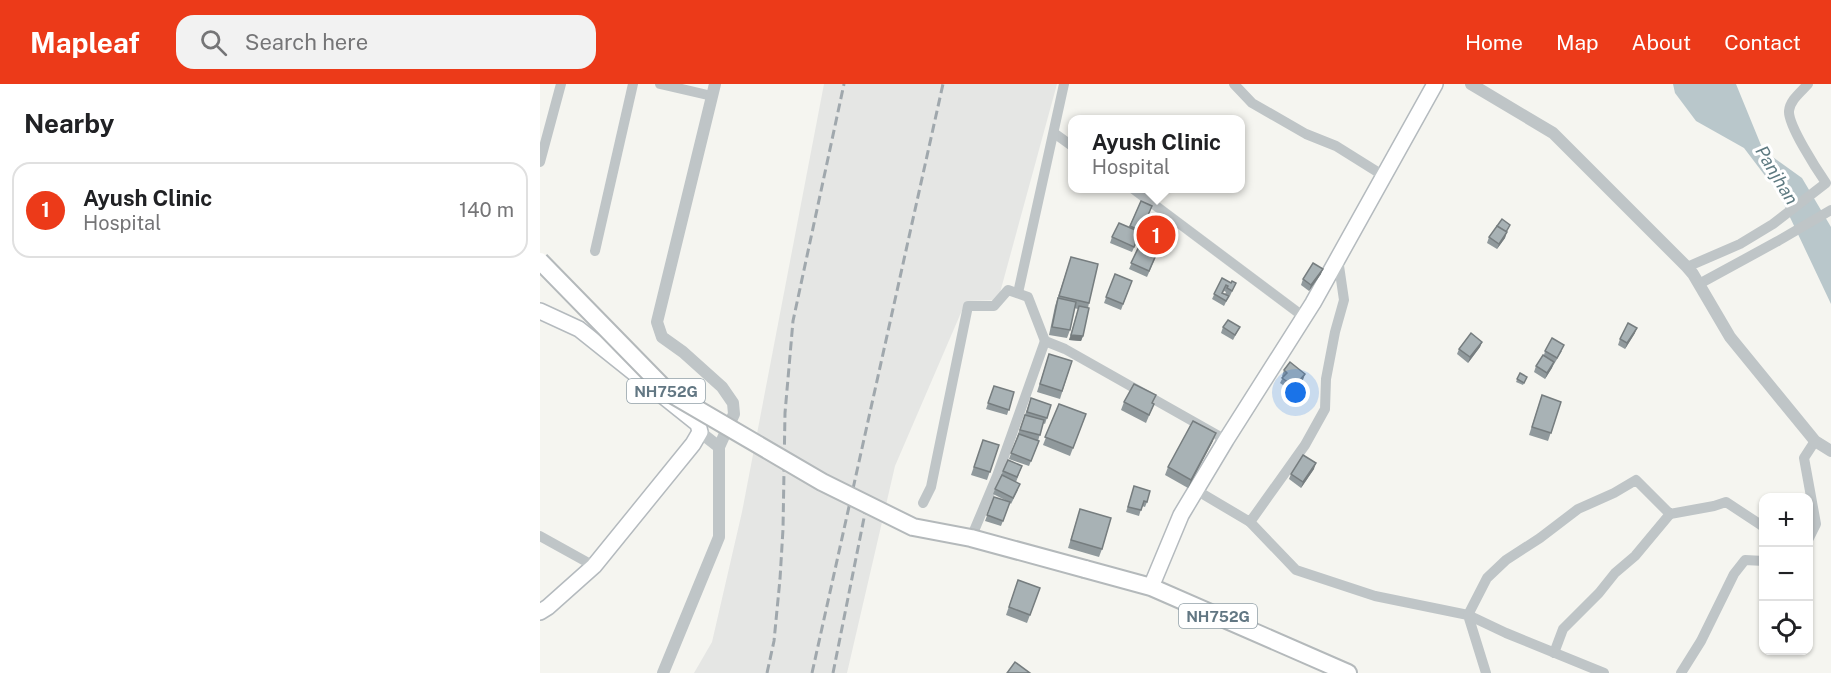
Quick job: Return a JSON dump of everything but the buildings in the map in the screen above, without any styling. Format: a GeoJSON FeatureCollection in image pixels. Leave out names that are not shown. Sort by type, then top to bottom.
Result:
{"type":"FeatureCollection","features":[{"type":"Feature","properties":{"kind":"highway","name":"NH752G"},"geometry":{"type":"LineString","coordinates":[[540,261],[668,392],[822,482],[913,526],[971,538],[1151,587],[1348,673]]}},
{"type":"Feature","properties":{"kind":"main road"},"geometry":{"type":"LineString","coordinates":[[1151,587],[1181,515],[1304,317],[1436,84]]}},
{"type":"Feature","properties":{"kind":"main road"},"geometry":{"type":"LineString","coordinates":[[540,311],[579,329],[698,424],[700,432],[693,444],[594,566],[548,608],[540,612]]}},
{"type":"Feature","properties":{"kind":"street"},"geometry":{"type":"LineString","coordinates":[[540,162],[561,84]]}},
{"type":"Feature","properties":{"kind":"street"},"geometry":{"type":"LineString","coordinates":[[595,251],[633,84]]}},
{"type":"Feature","properties":{"kind":"street"},"geometry":{"type":"LineString","coordinates":[[660,84],[713,90],[657,322],[662,337],[723,387],[734,403],[734,414],[719,447],[719,537],[663,673]]}},
{"type":"Feature","properties":{"kind":"street"},"geometry":{"type":"LineString","coordinates":[[1017,293],[1064,84]]}},
{"type":"Feature","properties":{"kind":"street"},"geometry":{"type":"LineString","coordinates":[[1234,84],[1252,103],[1306,134],[1336,146],[1384,176]]}},
{"type":"Feature","properties":{"kind":"street"},"geometry":{"type":"LineString","coordinates":[[1471,84],[1552,132],[1687,267],[1730,337],[1815,441],[1831,451]]}},
{"type":"Feature","properties":{"kind":"street"},"geometry":{"type":"LineString","coordinates":[[1687,267],[1740,244],[1773,224],[1826,183],[1808,157],[1789,113],[1792,102],[1808,84]]}},
{"type":"Feature","properties":{"kind":"street"},"geometry":{"type":"LineString","coordinates":[[1054,133],[1068,143]]}},
{"type":"Feature","properties":{"kind":"street"},"geometry":{"type":"LineString","coordinates":[[1137,193],[1304,317]]}},
{"type":"Feature","properties":{"kind":"street"},"geometry":{"type":"LineString","coordinates":[[1699,284],[1778,242],[1831,210]]}},
{"type":"Feature","properties":{"kind":"street"},"geometry":{"type":"LineString","coordinates":[[1250,522],[1305,445],[1325,409],[1326,379],[1344,300],[1338,259]]}},
{"type":"Feature","properties":{"kind":"street"},"geometry":{"type":"LineString","coordinates":[[923,503],[932,487],[968,306],[994,306],[1008,290],[1028,297],[1045,341],[997,476],[971,538]]}},
{"type":"Feature","properties":{"kind":"street"},"geometry":{"type":"LineString","coordinates":[[1045,341],[1065,349],[1226,440]]}},
{"type":"Feature","properties":{"kind":"street"},"geometry":{"type":"LineString","coordinates":[[700,432],[719,447]]}},
{"type":"Feature","properties":{"kind":"street"},"geometry":{"type":"LineString","coordinates":[[1810,493],[1804,458],[1815,441]]}},
{"type":"Feature","properties":{"kind":"street"},"geometry":{"type":"LineString","coordinates":[[1486,673],[1468,615],[1487,578],[1506,560],[1578,509],[1636,480],[1670,514]]}},
{"type":"Feature","properties":{"kind":"street"},"geometry":{"type":"LineString","coordinates":[[1196,490],[1250,522],[1296,570],[1375,596],[1468,615],[1604,673]]}},
{"type":"Feature","properties":{"kind":"street"},"geometry":{"type":"LineString","coordinates":[[1554,653],[1563,629],[1599,593],[1615,573],[1635,556],[1670,514],[1726,502],[1759,524]]}},
{"type":"Feature","properties":{"kind":"street"},"geometry":{"type":"LineString","coordinates":[[1813,508],[1816,524],[1813,531]]}},
{"type":"Feature","properties":{"kind":"street"},"geometry":{"type":"LineString","coordinates":[[540,536],[594,566]]}},
{"type":"Feature","properties":{"kind":"street"},"geometry":{"type":"LineString","coordinates":[[1681,673],[1701,641],[1734,574],[1745,560],[1759,561]]}},
{"type":"Feature","properties":{"kind":"shaded area"},"geometry":{"type":"Polygon","coordinates":[[[824,84],[1057,84],[998,300],[966,301],[895,466],[847,673],[694,673],[712,642],[742,512],[824,84]]]}},
{"type":"Feature","properties":{"kind":"water","name":"Panjhan"},"geometry":{"type":"Polygon","coordinates":[[[1673,84],[1736,84],[1763,150],[1802,178],[1831,227],[1831,304],[1779,194],[1744,148],[1696,121],[1675,93],[1673,84]]]}},
{"type":"Feature","properties":{"kind":"railway"},"geometry":{"type":"LineString","coordinates":[[767,673],[774,641],[780,579],[785,413],[793,321],[844,84]]}},
{"type":"Feature","properties":{"kind":"railway"},"geometry":{"type":"LineString","coordinates":[[812,673],[943,84]]}},
{"type":"Feature","properties":{"kind":"railway"},"geometry":{"type":"LineString","coordinates":[[833,673],[865,513]]}},
{"type":"Feature","properties":{"kind":"place","name":"Ayush Clinic"},"geometry":{"type":"Point","coordinates":[1156,235]}}]}
